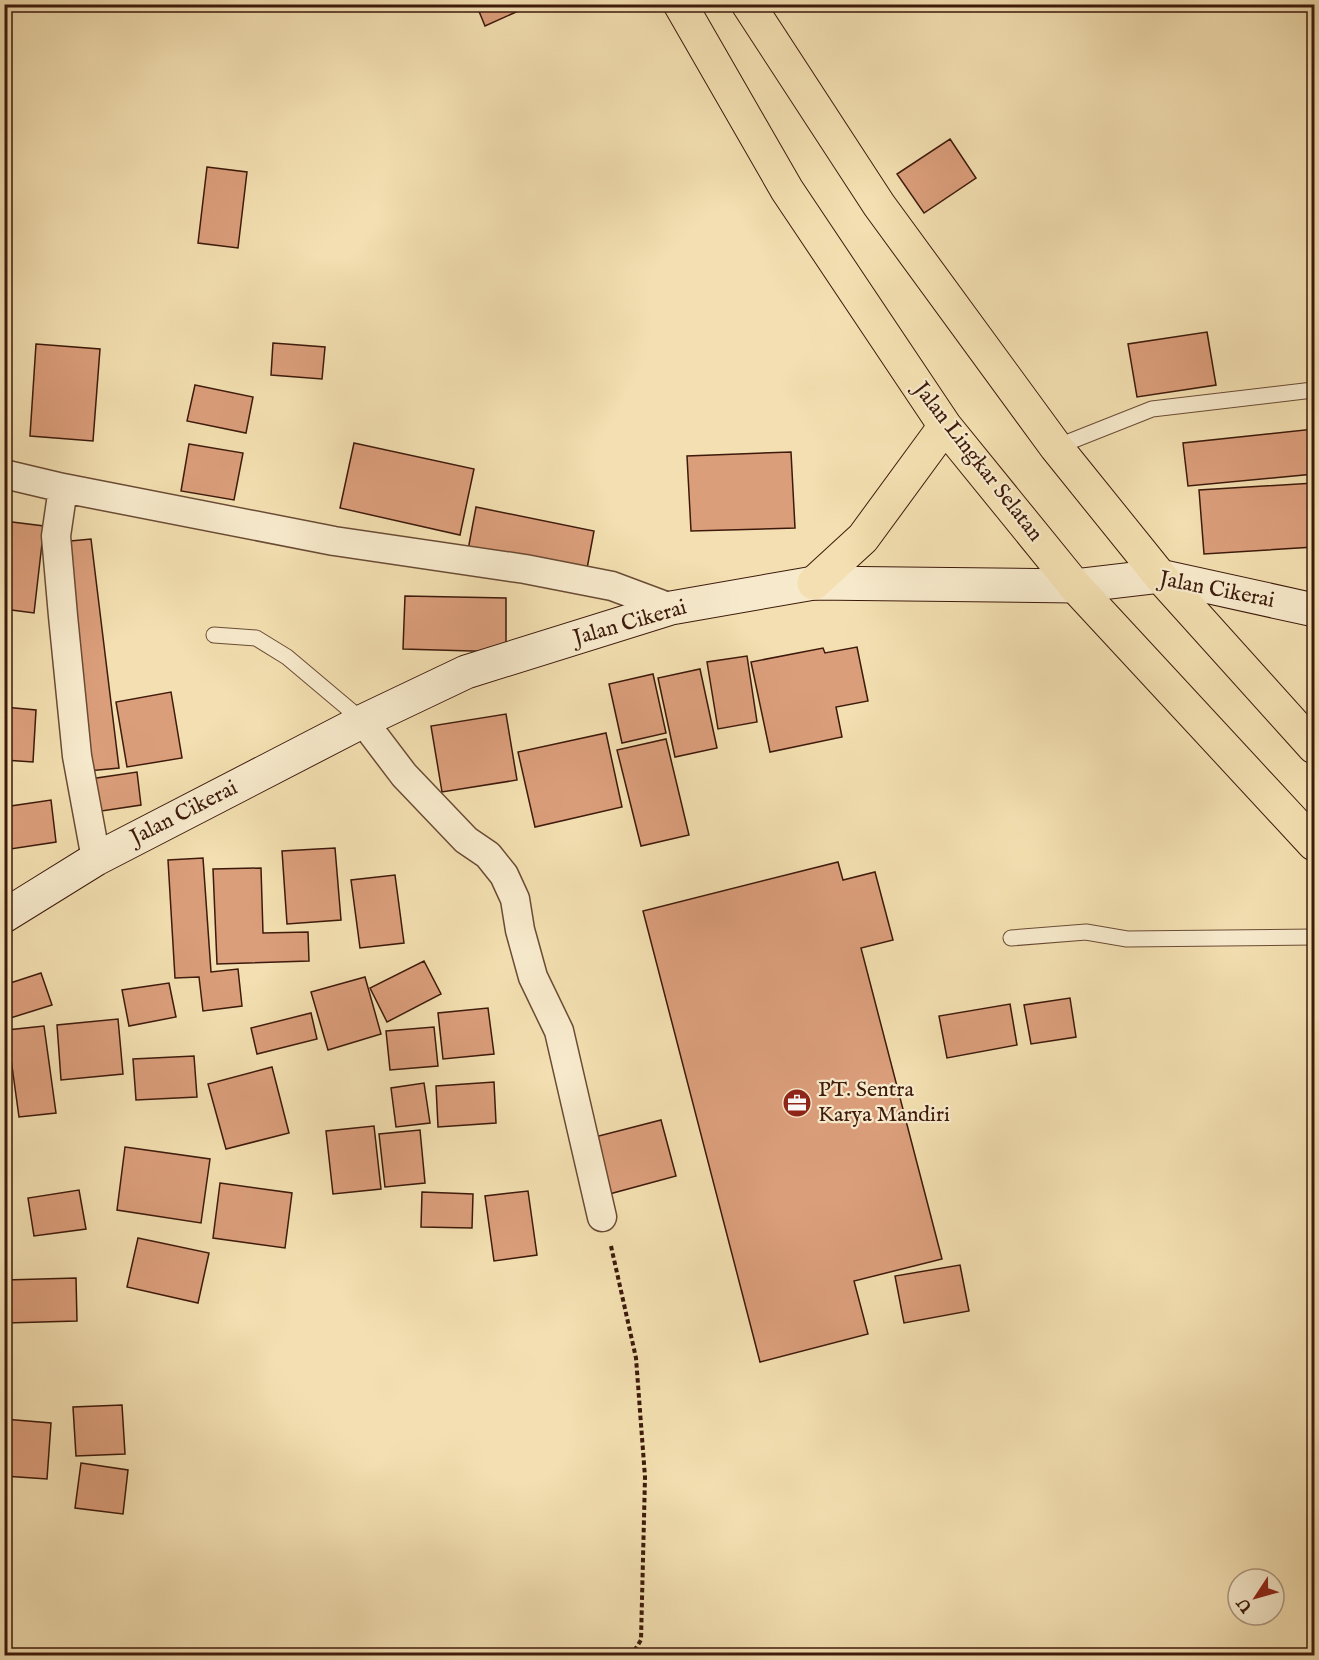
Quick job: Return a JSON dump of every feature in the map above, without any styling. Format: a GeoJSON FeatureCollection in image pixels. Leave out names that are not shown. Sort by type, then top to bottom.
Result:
{"type":"FeatureCollection","features":[{"type":"Feature","properties":{"kind":"highway","name":"Jalan Lingkar Selatan"},"geometry":{"type":"LineString","coordinates":[[680,4],[787,190],[945,426],[1075,586],[1314,844]]}},
{"type":"Feature","properties":{"kind":"highway"},"geometry":{"type":"LineString","coordinates":[[748,4],[879,205],[1056,447],[1160,576],[1314,747]]}},
{"type":"Feature","properties":{"kind":"highway"},"geometry":{"type":"LineString","coordinates":[[814,583],[863,538],[945,426]]}},
{"type":"Feature","properties":{"kind":"street"},"geometry":{"type":"LineString","coordinates":[[4,474],[63,488],[334,541],[536,571],[612,586],[671,608]]}},
{"type":"Feature","properties":{"kind":"street"},"geometry":{"type":"LineString","coordinates":[[63,488],[56,536],[62,605],[77,756],[96,859]]}},
{"type":"Feature","properties":{"kind":"street","name":"Jalan Cikerai"},"geometry":{"type":"LineString","coordinates":[[4,916],[96,859],[363,721],[466,672],[671,608],[814,583],[1075,586],[1160,576],[1314,610]]}},
{"type":"Feature","properties":{"kind":"street"},"geometry":{"type":"LineString","coordinates":[[363,721],[404,775],[466,840],[488,855],[504,875],[515,899],[520,930],[533,977],[559,1031],[602,1216]]}},
{"type":"Feature","properties":{"kind":"lane"},"geometry":{"type":"LineString","coordinates":[[1056,447],[1152,409],[1313,390]]}},
{"type":"Feature","properties":{"kind":"lane"},"geometry":{"type":"LineString","coordinates":[[214,635],[256,638],[287,657],[363,721]]}},
{"type":"Feature","properties":{"kind":"lane"},"geometry":{"type":"LineString","coordinates":[[1011,938],[1086,932],[1127,939],[1314,937]]}},
{"type":"Feature","properties":{"kind":"path"},"geometry":{"type":"LineString","coordinates":[[602,1216],[614,1255],[636,1358],[645,1477],[641,1640],[631,1656]]}},
{"type":"Feature","properties":{"kind":"building"},"geometry":{"type":"Polygon","coordinates":[[[476,4],[534,4],[485,26],[476,4]]]}},
{"type":"Feature","properties":{"kind":"building"},"geometry":{"type":"Polygon","coordinates":[[[950,139],[976,178],[924,213],[897,174],[950,139]]]}},
{"type":"Feature","properties":{"kind":"building"},"geometry":{"type":"Polygon","coordinates":[[[207,167],[247,172],[238,248],[198,243],[207,167]]]}},
{"type":"Feature","properties":{"kind":"building"},"geometry":{"type":"Polygon","coordinates":[[[1207,332],[1216,385],[1137,397],[1128,344],[1207,332]]]}},
{"type":"Feature","properties":{"kind":"building"},"geometry":{"type":"Polygon","coordinates":[[[273,343],[325,347],[322,379],[271,375],[273,343]]]}},
{"type":"Feature","properties":{"kind":"building"},"geometry":{"type":"Polygon","coordinates":[[[36,344],[100,349],[93,441],[30,436],[36,344]]]}},
{"type":"Feature","properties":{"kind":"building"},"geometry":{"type":"Polygon","coordinates":[[[195,385],[253,397],[246,433],[187,421],[195,385]]]}},
{"type":"Feature","properties":{"kind":"building"},"geometry":{"type":"Polygon","coordinates":[[[1314,429],[1314,474],[1188,486],[1183,443],[1314,429]]]}},
{"type":"Feature","properties":{"kind":"building"},"geometry":{"type":"Polygon","coordinates":[[[354,443],[474,469],[460,535],[340,508],[354,443]]]}},
{"type":"Feature","properties":{"kind":"building"},"geometry":{"type":"Polygon","coordinates":[[[189,444],[243,453],[234,500],[181,491],[189,444]]]}},
{"type":"Feature","properties":{"kind":"building"},"geometry":{"type":"Polygon","coordinates":[[[791,452],[795,528],[691,531],[687,456],[791,452]]]}},
{"type":"Feature","properties":{"kind":"building"},"geometry":{"type":"Polygon","coordinates":[[[1314,483],[1314,547],[1204,554],[1199,490],[1314,483]]]}},
{"type":"Feature","properties":{"kind":"building"},"geometry":{"type":"Polygon","coordinates":[[[476,507],[594,531],[586,574],[468,550],[476,507]]]}},
{"type":"Feature","properties":{"kind":"building"},"geometry":{"type":"Polygon","coordinates":[[[4,521],[44,526],[34,613],[4,609],[4,521]]]}},
{"type":"Feature","properties":{"kind":"building"},"geometry":{"type":"Polygon","coordinates":[[[91,539],[119,768],[88,771],[60,542],[91,539]]]}},
{"type":"Feature","properties":{"kind":"building"},"geometry":{"type":"Polygon","coordinates":[[[405,596],[506,598],[506,652],[403,649],[405,596]]]}},
{"type":"Feature","properties":{"kind":"building"},"geometry":{"type":"Polygon","coordinates":[[[857,647],[868,701],[836,707],[842,737],[770,752],[751,662],[823,648],[825,653],[857,647]]]}},
{"type":"Feature","properties":{"kind":"building"},"geometry":{"type":"Polygon","coordinates":[[[747,656],[757,722],[718,729],[707,662],[747,656]]]}},
{"type":"Feature","properties":{"kind":"building"},"geometry":{"type":"Polygon","coordinates":[[[700,669],[717,748],[675,757],[658,678],[700,669]]]}},
{"type":"Feature","properties":{"kind":"building"},"geometry":{"type":"Polygon","coordinates":[[[653,674],[666,733],[622,743],[609,684],[653,674]]]}},
{"type":"Feature","properties":{"kind":"building"},"geometry":{"type":"Polygon","coordinates":[[[171,692],[182,758],[127,767],[116,702],[171,692]]]}},
{"type":"Feature","properties":{"kind":"building"},"geometry":{"type":"Polygon","coordinates":[[[4,707],[36,710],[33,762],[4,760],[4,707]]]}},
{"type":"Feature","properties":{"kind":"building"},"geometry":{"type":"Polygon","coordinates":[[[506,714],[517,780],[442,792],[431,726],[506,714]]]}},
{"type":"Feature","properties":{"kind":"building"},"geometry":{"type":"Polygon","coordinates":[[[606,733],[622,807],[535,827],[518,752],[606,733]]]}},
{"type":"Feature","properties":{"kind":"building"},"geometry":{"type":"Polygon","coordinates":[[[666,739],[689,835],[641,846],[617,750],[666,739]]]}},
{"type":"Feature","properties":{"kind":"building"},"geometry":{"type":"Polygon","coordinates":[[[137,772],[141,805],[95,812],[90,779],[137,772]]]}},
{"type":"Feature","properties":{"kind":"building"},"geometry":{"type":"Polygon","coordinates":[[[51,800],[56,842],[4,850],[4,807],[51,800]]]}},
{"type":"Feature","properties":{"kind":"building"},"geometry":{"type":"Polygon","coordinates":[[[335,848],[341,920],[287,924],[282,851],[335,848]]]}},
{"type":"Feature","properties":{"kind":"building"},"geometry":{"type":"Polygon","coordinates":[[[203,858],[211,972],[238,969],[242,1006],[203,1011],[199,977],[175,978],[168,860],[203,858]]]}},
{"type":"Feature","properties":{"kind":"building","name":"PT. Sentra Karya Mandiri"},"geometry":{"type":"Polygon","coordinates":[[[838,862],[843,880],[875,872],[893,940],[861,948],[942,1259],[854,1281],[868,1334],[760,1362],[643,911],[838,862]]]}},
{"type":"Feature","properties":{"kind":"building"},"geometry":{"type":"Polygon","coordinates":[[[261,868],[263,933],[308,932],[309,961],[217,964],[213,869],[261,868]]]}},
{"type":"Feature","properties":{"kind":"building"},"geometry":{"type":"Polygon","coordinates":[[[395,875],[404,943],[360,948],[351,880],[395,875]]]}},
{"type":"Feature","properties":{"kind":"building"},"geometry":{"type":"Polygon","coordinates":[[[424,961],[441,994],[387,1022],[370,988],[424,961]]]}},
{"type":"Feature","properties":{"kind":"building"},"geometry":{"type":"Polygon","coordinates":[[[41,973],[52,1005],[4,1020],[4,985],[41,973]]]}},
{"type":"Feature","properties":{"kind":"building"},"geometry":{"type":"Polygon","coordinates":[[[365,977],[381,1034],[328,1050],[311,992],[365,977]]]}},
{"type":"Feature","properties":{"kind":"building"},"geometry":{"type":"Polygon","coordinates":[[[169,983],[176,1017],[129,1026],[122,990],[169,983]]]}},
{"type":"Feature","properties":{"kind":"building"},"geometry":{"type":"Polygon","coordinates":[[[1070,998],[1076,1037],[1031,1044],[1024,1005],[1070,998]]]}},
{"type":"Feature","properties":{"kind":"building"},"geometry":{"type":"Polygon","coordinates":[[[1010,1004],[1017,1045],[947,1058],[939,1016],[1010,1004]]]}},
{"type":"Feature","properties":{"kind":"building"},"geometry":{"type":"Polygon","coordinates":[[[488,1008],[494,1054],[443,1059],[438,1013],[488,1008]]]}},
{"type":"Feature","properties":{"kind":"building"},"geometry":{"type":"Polygon","coordinates":[[[311,1013],[317,1039],[257,1054],[251,1028],[311,1013]]]}},
{"type":"Feature","properties":{"kind":"building"},"geometry":{"type":"Polygon","coordinates":[[[118,1019],[123,1074],[61,1080],[57,1025],[118,1019]]]}},
{"type":"Feature","properties":{"kind":"building"},"geometry":{"type":"Polygon","coordinates":[[[44,1026],[56,1113],[19,1117],[7,1030],[44,1026]]]}},
{"type":"Feature","properties":{"kind":"building"},"geometry":{"type":"Polygon","coordinates":[[[434,1027],[438,1066],[390,1070],[386,1031],[434,1027]]]}},
{"type":"Feature","properties":{"kind":"building"},"geometry":{"type":"Polygon","coordinates":[[[194,1056],[197,1097],[136,1100],[133,1059],[194,1056]]]}},
{"type":"Feature","properties":{"kind":"building"},"geometry":{"type":"Polygon","coordinates":[[[272,1067],[289,1133],[226,1149],[208,1084],[272,1067]]]}},
{"type":"Feature","properties":{"kind":"building"},"geometry":{"type":"Polygon","coordinates":[[[494,1082],[496,1123],[438,1127],[436,1086],[494,1082]]]}},
{"type":"Feature","properties":{"kind":"building"},"geometry":{"type":"Polygon","coordinates":[[[424,1083],[430,1123],[396,1127],[391,1088],[424,1083]]]}},
{"type":"Feature","properties":{"kind":"building"},"geometry":{"type":"Polygon","coordinates":[[[661,1120],[676,1176],[602,1196],[587,1139],[661,1120]]]}},
{"type":"Feature","properties":{"kind":"building"},"geometry":{"type":"Polygon","coordinates":[[[374,1126],[381,1189],[333,1194],[326,1131],[374,1126]]]}},
{"type":"Feature","properties":{"kind":"building"},"geometry":{"type":"Polygon","coordinates":[[[420,1130],[425,1183],[385,1187],[379,1134],[420,1130]]]}},
{"type":"Feature","properties":{"kind":"building"},"geometry":{"type":"Polygon","coordinates":[[[125,1147],[210,1159],[201,1223],[117,1210],[125,1147]]]}},
{"type":"Feature","properties":{"kind":"building"},"geometry":{"type":"Polygon","coordinates":[[[220,1183],[292,1193],[285,1248],[213,1238],[220,1183]]]}},
{"type":"Feature","properties":{"kind":"building"},"geometry":{"type":"Polygon","coordinates":[[[79,1190],[86,1229],[34,1236],[28,1198],[79,1190]]]}},
{"type":"Feature","properties":{"kind":"building"},"geometry":{"type":"Polygon","coordinates":[[[528,1191],[537,1255],[494,1261],[485,1196],[528,1191]]]}},
{"type":"Feature","properties":{"kind":"building"},"geometry":{"type":"Polygon","coordinates":[[[422,1192],[473,1194],[472,1228],[421,1227],[422,1192]]]}},
{"type":"Feature","properties":{"kind":"building"},"geometry":{"type":"Polygon","coordinates":[[[138,1238],[209,1253],[198,1303],[127,1287],[138,1238]]]}},
{"type":"Feature","properties":{"kind":"building"},"geometry":{"type":"Polygon","coordinates":[[[960,1265],[969,1311],[904,1323],[895,1276],[960,1265]]]}},
{"type":"Feature","properties":{"kind":"building"},"geometry":{"type":"Polygon","coordinates":[[[76,1278],[77,1321],[6,1323],[5,1280],[76,1278]]]}},
{"type":"Feature","properties":{"kind":"building"},"geometry":{"type":"Polygon","coordinates":[[[122,1405],[125,1454],[76,1456],[73,1407],[122,1405]]]}},
{"type":"Feature","properties":{"kind":"building"},"geometry":{"type":"Polygon","coordinates":[[[4,1419],[51,1423],[47,1479],[4,1476],[4,1419]]]}},
{"type":"Feature","properties":{"kind":"building"},"geometry":{"type":"Polygon","coordinates":[[[81,1463],[128,1470],[123,1514],[75,1508],[81,1463]]]}},
{"type":"Feature","properties":{"kind":"place","name":"PT. Sentra Karya Mandiri"},"geometry":{"type":"Point","coordinates":[797,1103]}}]}
